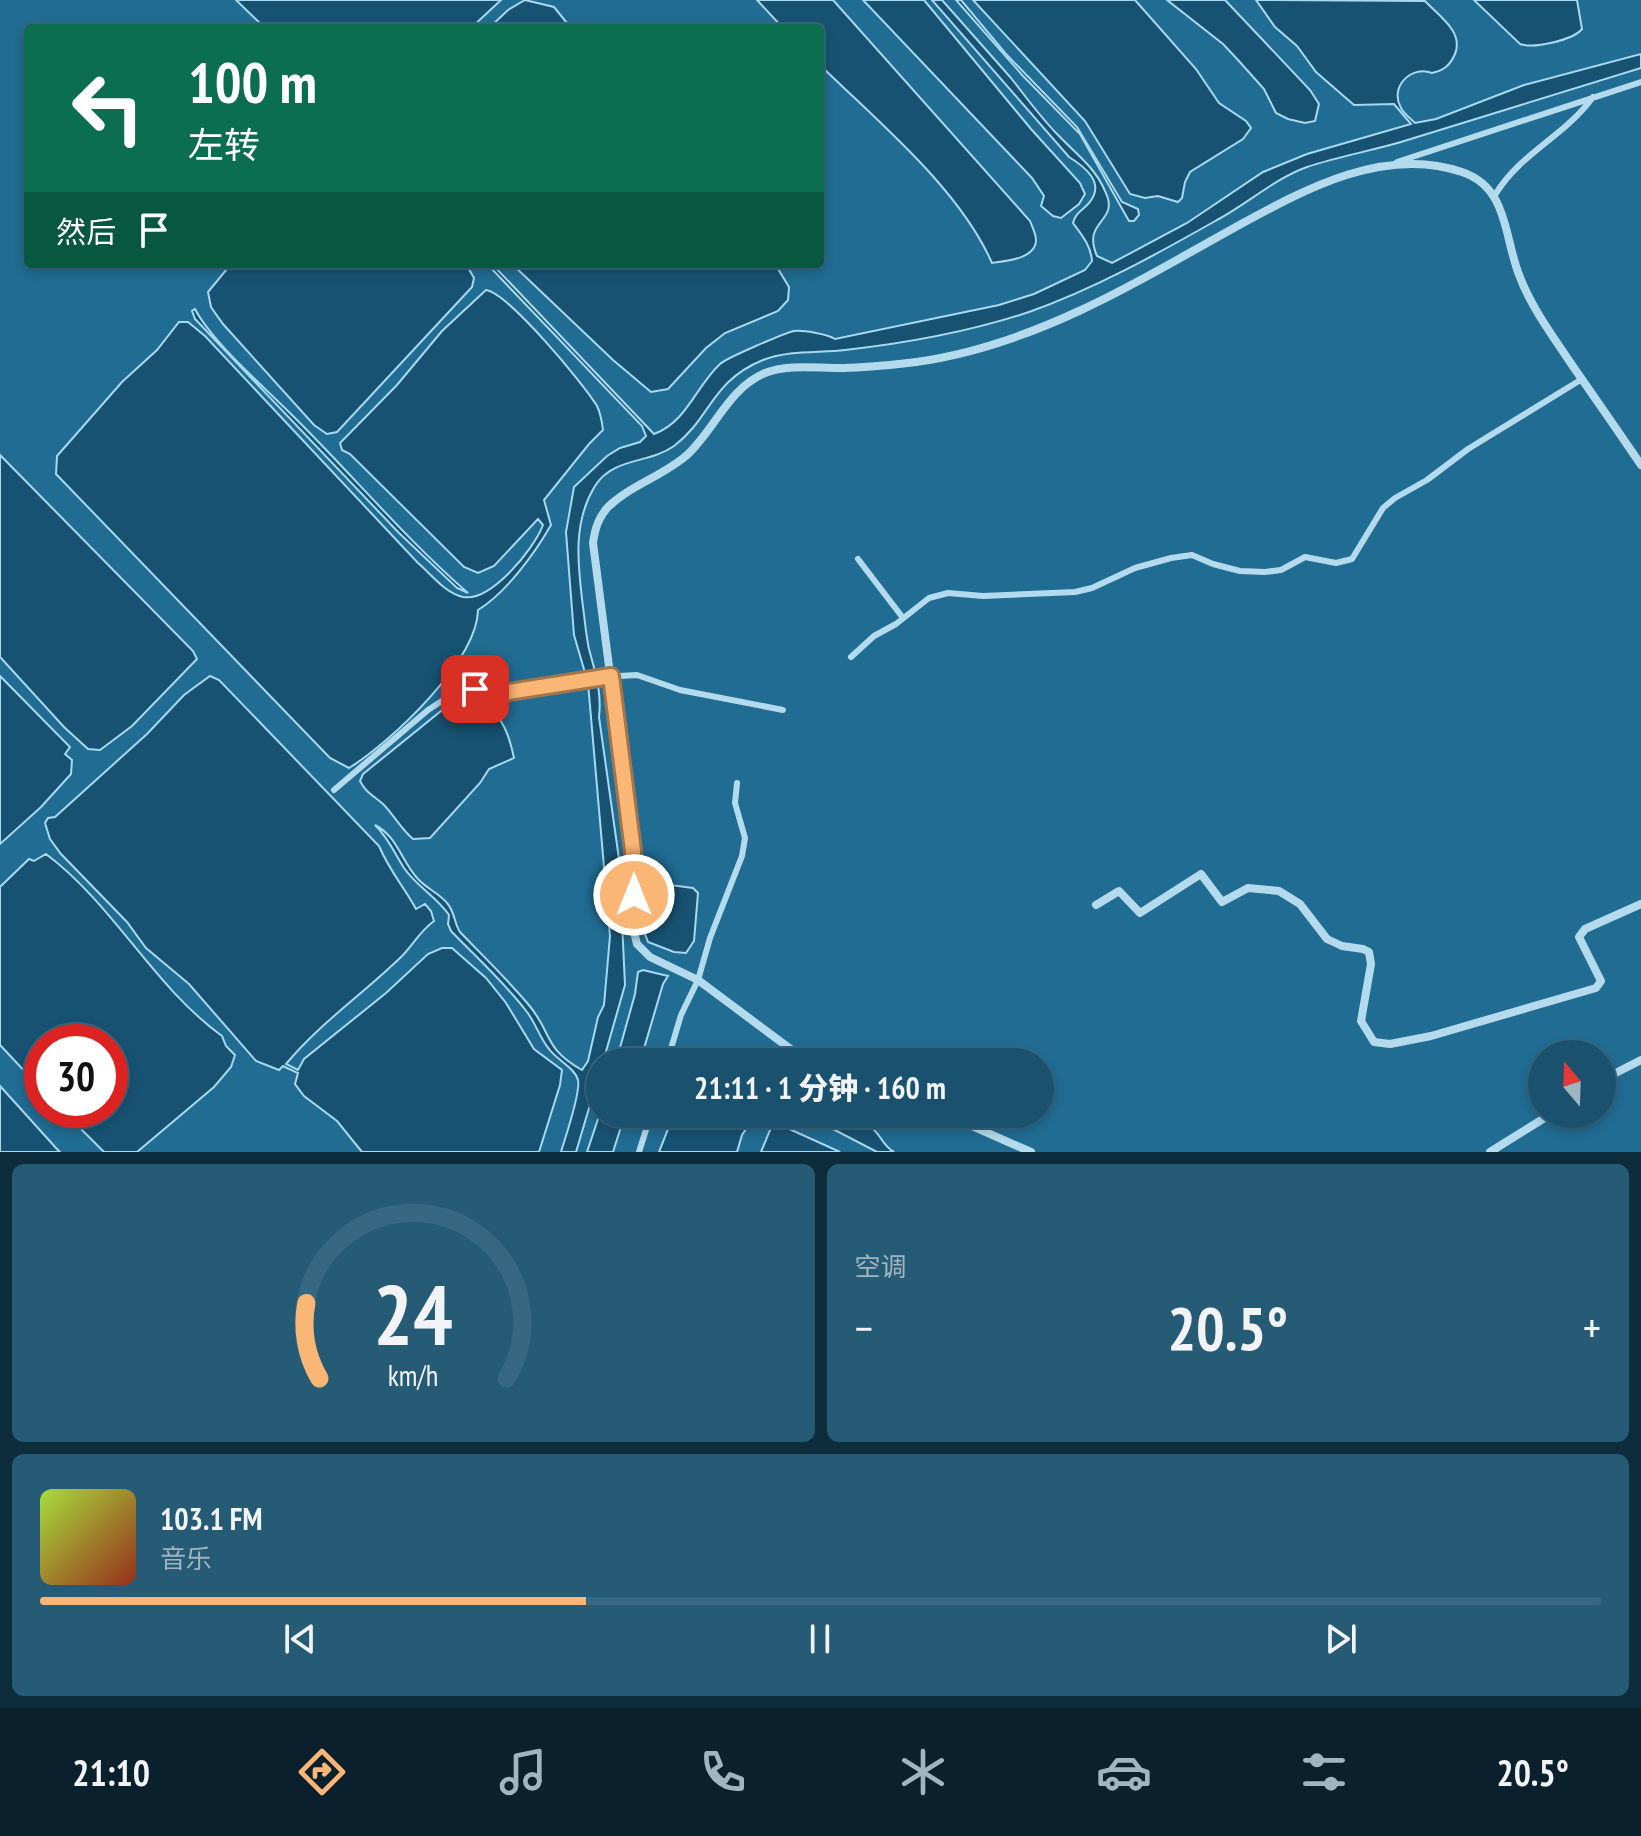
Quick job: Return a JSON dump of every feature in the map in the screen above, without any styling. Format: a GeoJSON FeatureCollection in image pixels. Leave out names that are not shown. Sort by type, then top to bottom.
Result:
{"type":"FeatureCollection","features":[{"type":"Feature","properties":{"kind":"street"},"geometry":{"type":"LineString","coordinates":[[789,1048],[698,980],[650,957],[637,944],[633,924],[633,851],[606,676],[593,543],[599,519],[608,508],[687,454],[715,423],[737,391],[752,380],[784,369],[903,363],[952,355],[1022,335],[1082,310],[1304,190],[1358,171],[1392,164],[1439,165],[1466,173],[1485,184],[1495,195],[1506,221],[1518,273],[1538,316],[1641,465]]}},
{"type":"Feature","properties":{"kind":"street"},"geometry":{"type":"LineString","coordinates":[[1096,905],[1119,891],[1140,913],[1201,874],[1222,902],[1248,888],[1279,891],[1300,904],[1327,939],[1369,952],[1371,964],[1361,1021],[1374,1042],[1390,1044],[1431,1036],[1596,988],[1601,981],[1579,937],[1585,929],[1641,904]]}},
{"type":"Feature","properties":{"kind":"street"},"geometry":{"type":"LineString","coordinates":[[1616,1073],[1641,1060]]}},
{"type":"Feature","properties":{"kind":"street"},"geometry":{"type":"LineString","coordinates":[[977,1128],[1031,1152]]}},
{"type":"Feature","properties":{"kind":"street"},"geometry":{"type":"LineString","coordinates":[[1490,1152],[1529,1128]]}},
{"type":"Feature","properties":{"kind":"lane"},"geometry":{"type":"LineString","coordinates":[[1392,164],[1641,82]]}},
{"type":"Feature","properties":{"kind":"lane"},"geometry":{"type":"LineString","coordinates":[[1495,195],[1521,161],[1569,125],[1593,97]]}},
{"type":"Feature","properties":{"kind":"lane"},"geometry":{"type":"LineString","coordinates":[[851,657],[874,636],[929,598],[948,593],[983,596],[1075,592],[1092,588],[1135,568],[1192,555],[1227,568],[1265,572],[1281,570],[1305,557],[1336,563],[1352,559],[1383,508],[1395,498],[1582,379]]}},
{"type":"Feature","properties":{"kind":"lane"},"geometry":{"type":"LineString","coordinates":[[858,559],[903,618]]}},
{"type":"Feature","properties":{"kind":"lane"},"geometry":{"type":"LineString","coordinates":[[334,790],[428,710],[451,695],[475,689],[508,692],[606,676],[637,675],[680,690],[783,710]]}},
{"type":"Feature","properties":{"kind":"lane"},"geometry":{"type":"LineString","coordinates":[[671,1048],[742,856],[745,838],[735,803],[737,783]]}},
{"type":"Feature","properties":{"kind":"lane"},"geometry":{"type":"LineString","coordinates":[[639,1152],[647,1128]]}},
{"type":"Feature","properties":{"kind":"water"},"geometry":{"type":"Polygon","coordinates":[[[236,0],[501,0],[475,24],[261,24],[236,0]]]}},
{"type":"Feature","properties":{"kind":"water"},"geometry":{"type":"Polygon","coordinates":[[[525,0],[554,7],[568,24],[493,24],[525,0]]]}},
{"type":"Feature","properties":{"kind":"water"},"geometry":{"type":"Polygon","coordinates":[[[757,0],[833,0],[1030,221],[1036,240],[1031,251],[1019,258],[992,263],[978,235],[938,182],[824,69],[824,24],[779,24],[757,0]]]}},
{"type":"Feature","properties":{"kind":"water"},"geometry":{"type":"Polygon","coordinates":[[[863,0],[924,0],[1080,183],[1085,194],[1079,204],[1061,218],[1053,216],[1041,206],[1044,196],[1032,178],[863,0]]]}},
{"type":"Feature","properties":{"kind":"water"},"geometry":{"type":"Polygon","coordinates":[[[932,0],[942,0],[1046,122],[1096,175],[1109,201],[1093,244],[1097,256],[1112,263],[1187,223],[1263,172],[1307,154],[1411,124],[1394,104],[1354,105],[1316,72],[1297,46],[1275,27],[1256,0],[1425,1],[1449,25],[1457,46],[1453,58],[1444,69],[1432,73],[1417,72],[1400,86],[1398,100],[1401,108],[1415,123],[1436,119],[1524,85],[1641,54],[1641,68],[1401,142],[1307,167],[1148,258],[1077,293],[1029,312],[915,340],[845,350],[793,353],[763,360],[732,378],[696,424],[674,446],[654,456],[621,465],[603,477],[588,500],[578,545],[587,639],[599,691],[599,717],[619,859],[625,985],[607,1048],[591,1048],[604,1005],[610,936],[588,683],[574,635],[566,532],[574,487],[607,456],[640,442],[646,436],[642,426],[491,268],[496,268],[654,434],[675,421],[720,364],[779,336],[798,331],[835,339],[999,305],[1034,294],[1085,270],[1092,261],[1091,256],[1086,241],[1073,223],[1094,196],[1095,189],[1091,176],[1069,157],[932,0]]]}},
{"type":"Feature","properties":{"kind":"water"},"geometry":{"type":"Polygon","coordinates":[[[956,0],[961,0],[1006,54],[1077,127],[1122,202],[1138,209],[1139,215],[1134,221],[1129,221],[1080,134],[1023,76],[956,0]]]}},
{"type":"Feature","properties":{"kind":"water"},"geometry":{"type":"Polygon","coordinates":[[[973,0],[1135,0],[1196,69],[1219,103],[1246,121],[1251,128],[1243,139],[1190,172],[1178,202],[1158,196],[1145,198],[1130,194],[1085,121],[973,0]]]}},
{"type":"Feature","properties":{"kind":"water"},"geometry":{"type":"Polygon","coordinates":[[[1167,0],[1225,0],[1310,90],[1319,104],[1315,121],[1305,123],[1276,113],[1264,89],[1223,44],[1167,0]]]}},
{"type":"Feature","properties":{"kind":"water"},"geometry":{"type":"Polygon","coordinates":[[[1474,0],[1577,0],[1582,29],[1553,42],[1520,44],[1474,0]]]}},
{"type":"Feature","properties":{"kind":"water"},"geometry":{"type":"Polygon","coordinates":[[[228,268],[468,268],[474,278],[472,287],[337,432],[327,434],[314,425],[223,324],[211,307],[208,292],[228,268]]]}},
{"type":"Feature","properties":{"kind":"water"},"geometry":{"type":"Polygon","coordinates":[[[516,268],[777,268],[789,287],[788,300],[778,311],[725,333],[706,348],[668,389],[651,392],[516,268]]]}},
{"type":"Feature","properties":{"kind":"water"},"geometry":{"type":"Polygon","coordinates":[[[486,290],[511,306],[562,360],[597,406],[603,430],[544,500],[551,525],[519,572],[478,610],[474,630],[448,676],[387,740],[349,768],[330,758],[56,474],[57,456],[122,382],[157,350],[179,322],[188,322],[205,336],[418,563],[450,592],[463,597],[474,596],[498,583],[521,560],[543,525],[538,519],[494,566],[478,573],[464,567],[350,454],[342,450],[340,443],[397,385],[442,331],[486,290]]]}},
{"type":"Feature","properties":{"kind":"water"},"geometry":{"type":"Polygon","coordinates":[[[195,309],[228,352],[468,593],[457,588],[399,533],[195,319],[192,311],[195,309]]]}},
{"type":"Feature","properties":{"kind":"water"},"geometry":{"type":"Polygon","coordinates":[[[0,455],[193,651],[197,659],[132,726],[100,750],[88,749],[64,727],[0,657],[0,455]]]}},
{"type":"Feature","properties":{"kind":"water"},"geometry":{"type":"Polygon","coordinates":[[[0,676],[70,747],[65,754],[72,760],[71,774],[41,807],[0,844],[0,676]]]}},
{"type":"Feature","properties":{"kind":"water"},"geometry":{"type":"Polygon","coordinates":[[[210,676],[219,680],[379,846],[416,909],[425,904],[434,921],[401,957],[286,1064],[298,1070],[304,1059],[386,993],[428,954],[442,948],[452,948],[486,978],[506,1003],[534,1049],[562,1070],[539,1152],[362,1152],[337,1121],[304,1096],[295,1084],[298,1073],[283,1066],[279,1070],[256,1061],[189,984],[146,948],[127,922],[50,839],[45,823],[48,818],[55,817],[147,734],[184,695],[210,676]]]}},
{"type":"Feature","properties":{"kind":"water"},"geometry":{"type":"Polygon","coordinates":[[[485,702],[501,721],[514,758],[489,769],[430,838],[413,839],[360,781],[363,774],[446,707],[485,702]]]}},
{"type":"Feature","properties":{"kind":"water"},"geometry":{"type":"Polygon","coordinates":[[[375,825],[389,836],[418,879],[447,903],[460,932],[528,1004],[554,1047],[582,1070],[586,1064],[586,1118],[576,1152],[561,1152],[577,1095],[576,1076],[549,1049],[530,1017],[500,980],[451,931],[449,915],[404,868],[375,825]]]}},
{"type":"Feature","properties":{"kind":"water"},"geometry":{"type":"Polygon","coordinates":[[[46,854],[70,874],[175,994],[222,1036],[235,1055],[231,1067],[214,1087],[137,1152],[104,1152],[80,1128],[128,1128],[128,1024],[24,1024],[24,1071],[0,1045],[0,887],[29,859],[34,861],[46,854]]]}},
{"type":"Feature","properties":{"kind":"water"},"geometry":{"type":"Polygon","coordinates":[[[644,884],[693,888],[698,893],[694,941],[686,953],[648,942],[645,934],[644,884]]]}},
{"type":"Feature","properties":{"kind":"water"},"geometry":{"type":"Polygon","coordinates":[[[643,970],[668,976],[644,1048],[620,1048],[635,994],[638,972],[643,970]]]}},
{"type":"Feature","properties":{"kind":"water"},"geometry":{"type":"Polygon","coordinates":[[[0,1086],[24,1113],[24,1128],[38,1128],[60,1152],[0,1152],[0,1086]]]}},
{"type":"Feature","properties":{"kind":"water"},"geometry":{"type":"Polygon","coordinates":[[[595,1128],[621,1128],[613,1152],[587,1152],[595,1128]]]}},
{"type":"Feature","properties":{"kind":"water"},"geometry":{"type":"Polygon","coordinates":[[[668,1128],[747,1128],[737,1152],[659,1152],[668,1128]]]}},
{"type":"Feature","properties":{"kind":"water"},"geometry":{"type":"Polygon","coordinates":[[[787,1128],[840,1152],[761,1152],[770,1130],[787,1128]]]}},
{"type":"Feature","properties":{"kind":"water"},"geometry":{"type":"Polygon","coordinates":[[[831,1128],[872,1128],[894,1152],[877,1152],[831,1128]]]}},
{"type":"Feature","properties":{"kind":"route"},"geometry":{"type":"LineString","coordinates":[[475,689],[508,692],[611,676],[633,851],[634,895]]}}]}
